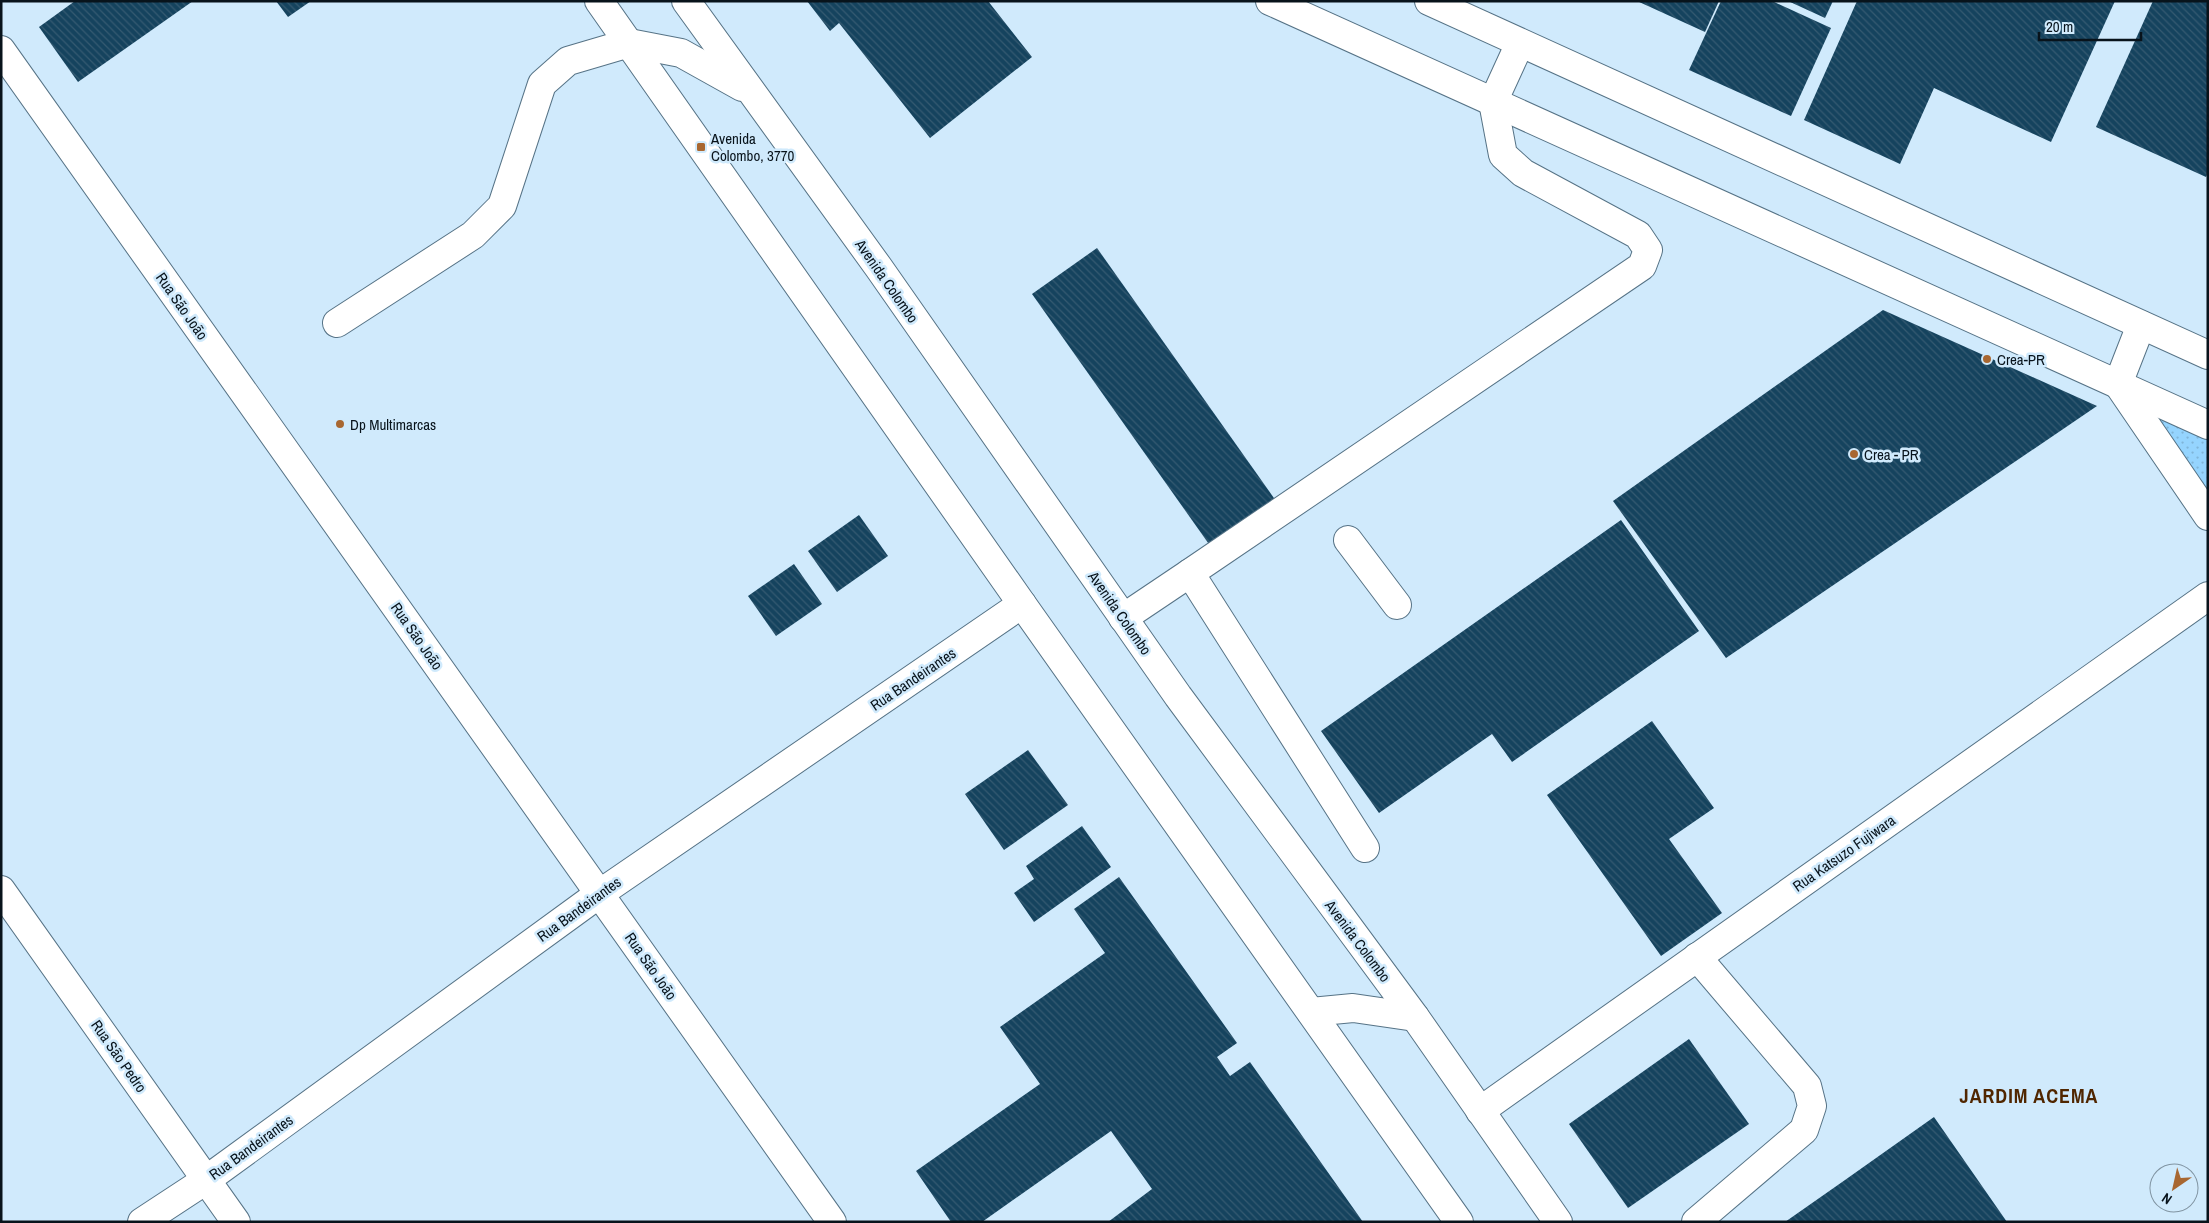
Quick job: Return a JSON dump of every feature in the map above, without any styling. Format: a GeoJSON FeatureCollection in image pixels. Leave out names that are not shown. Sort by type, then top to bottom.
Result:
{"type":"FeatureCollection","features":[{"type":"Feature","properties":{"kind":"main road"},"geometry":{"type":"LineString","coordinates":[[599,1],[1022,604],[1460,1222]]}},
{"type":"Feature","properties":{"kind":"main road","name":"Avenida Colombo"},"geometry":{"type":"LineString","coordinates":[[686,1],[879,268],[1123,618],[1266,817],[1415,1017],[1558,1222]]}},
{"type":"Feature","properties":{"kind":"main road"},"geometry":{"type":"LineString","coordinates":[[1270,1],[2208,425]]}},
{"type":"Feature","properties":{"kind":"main road"},"geometry":{"type":"LineString","coordinates":[[1428,1],[2208,355]]}},
{"type":"Feature","properties":{"kind":"main road"},"geometry":{"type":"LineString","coordinates":[[337,323],[473,235],[502,206],[542,84],[568,61],[628,43],[681,53],[750,91]]}},
{"type":"Feature","properties":{"kind":"main road"},"geometry":{"type":"LineString","coordinates":[[1123,618],[1642,266],[1648,250],[1638,235],[1523,173],[1503,154],[1493,102],[1520,43]]}},
{"type":"Feature","properties":{"kind":"main road","name":"Rua São João"},"geometry":{"type":"LineString","coordinates":[[1,50],[832,1222]]}},
{"type":"Feature","properties":{"kind":"main road"},"geometry":{"type":"LineString","coordinates":[[2118,384],[2141,325]]}},
{"type":"Feature","properties":{"kind":"main road"},"geometry":{"type":"LineString","coordinates":[[2118,384],[2208,516]]}},
{"type":"Feature","properties":{"kind":"main road"},"geometry":{"type":"LineString","coordinates":[[1348,540],[1397,605]]}},
{"type":"Feature","properties":{"kind":"main road"},"geometry":{"type":"LineString","coordinates":[[1190,573],[1365,848]]}},
{"type":"Feature","properties":{"kind":"main road","name":"Rua Katsuzo Fujiwara"},"geometry":{"type":"LineString","coordinates":[[1480,1111],[2208,596]]}},
{"type":"Feature","properties":{"kind":"main road","name":"Rua Bandeirantes"},"geometry":{"type":"LineString","coordinates":[[142,1222],[206,1180],[600,894],[1022,604]]}},
{"type":"Feature","properties":{"kind":"main road","name":"Rua São Pedro"},"geometry":{"type":"LineString","coordinates":[[1,890],[236,1222]]}},
{"type":"Feature","properties":{"kind":"main road"},"geometry":{"type":"LineString","coordinates":[[1696,1222],[1804,1130],[1812,1106],[1807,1086],[1697,957]]}},
{"type":"Feature","properties":{"kind":"main road"},"geometry":{"type":"LineString","coordinates":[[1311,1012],[1353,1008],[1415,1017]]}},
{"type":"Feature","properties":{"kind":"shaded area"},"geometry":{"type":"Polygon","coordinates":[[[2118,384],[2208,425],[2208,513],[2118,384]]]}},
{"type":"Feature","properties":{"kind":"building"},"geometry":{"type":"Polygon","coordinates":[[[75,1],[193,1],[78,82],[39,27],[75,1]]]}},
{"type":"Feature","properties":{"kind":"building"},"geometry":{"type":"Polygon","coordinates":[[[276,1],[311,1],[288,17],[276,1]]]}},
{"type":"Feature","properties":{"kind":"building"},"geometry":{"type":"Polygon","coordinates":[[[807,1],[988,1],[1032,57],[930,138],[839,23],[830,31],[807,1]]]}},
{"type":"Feature","properties":{"kind":"building"},"geometry":{"type":"Polygon","coordinates":[[[1637,1],[1719,1],[1705,32],[1637,1]]]}},
{"type":"Feature","properties":{"kind":"building"},"geometry":{"type":"Polygon","coordinates":[[[1721,1],[1772,1],[1831,28],[1791,116],[1689,70],[1721,1]]]}},
{"type":"Feature","properties":{"kind":"building"},"geometry":{"type":"Polygon","coordinates":[[[1788,1],[1833,1],[1825,18],[1788,1]]]}},
{"type":"Feature","properties":{"kind":"building"},"geometry":{"type":"Polygon","coordinates":[[[1857,1],[2115,1],[2051,142],[1934,88],[1900,164],[1804,120],[1857,1]]]}},
{"type":"Feature","properties":{"kind":"building"},"geometry":{"type":"Polygon","coordinates":[[[2153,1],[2208,1],[2208,173],[2206,177],[2096,127],[2153,1]]]}},
{"type":"Feature","properties":{"kind":"building"},"geometry":{"type":"Polygon","coordinates":[[[1097,248],[1276,501],[1211,547],[1032,294],[1097,248]]]}},
{"type":"Feature","properties":{"kind":"building","name":"Crea - PR"},"geometry":{"type":"Polygon","coordinates":[[[1883,310],[2097,406],[1726,658],[1613,501],[1883,310]]]}},
{"type":"Feature","properties":{"kind":"building"},"geometry":{"type":"Polygon","coordinates":[[[859,515],[888,556],[837,592],[808,551],[859,515]]]}},
{"type":"Feature","properties":{"kind":"building"},"geometry":{"type":"Polygon","coordinates":[[[1621,520],[1699,631],[1512,762],[1492,734],[1379,813],[1321,731],[1621,520]]]}},
{"type":"Feature","properties":{"kind":"building"},"geometry":{"type":"Polygon","coordinates":[[[794,564],[822,604],[776,636],[748,596],[794,564]]]}},
{"type":"Feature","properties":{"kind":"building"},"geometry":{"type":"Polygon","coordinates":[[[1652,721],[1714,808],[1669,839],[1722,913],[1661,956],[1547,795],[1652,721]]]}},
{"type":"Feature","properties":{"kind":"building"},"geometry":{"type":"Polygon","coordinates":[[[1028,750],[1068,805],[1004,850],[965,794],[1028,750]]]}},
{"type":"Feature","properties":{"kind":"building"},"geometry":{"type":"Polygon","coordinates":[[[1082,826],[1111,867],[1034,922],[1014,893],[1034,879],[1026,866],[1082,826]]]}},
{"type":"Feature","properties":{"kind":"building"},"geometry":{"type":"Polygon","coordinates":[[[1119,877],[1237,1043],[1217,1057],[1230,1076],[1250,1062],[1363,1222],[1108,1222],[1152,1189],[1111,1131],[982,1222],[951,1222],[916,1171],[1040,1084],[1000,1027],[1105,953],[1074,909],[1119,877]]]}},
{"type":"Feature","properties":{"kind":"building"},"geometry":{"type":"Polygon","coordinates":[[[1689,1039],[1749,1124],[1628,1208],[1569,1124],[1689,1039]]]}},
{"type":"Feature","properties":{"kind":"building"},"geometry":{"type":"Polygon","coordinates":[[[1934,1117],[2007,1222],[1785,1222],[1845,1180],[1934,1117]]]}},
{"type":"Feature","properties":{"kind":"place","name":"Avenida Colombo, 3770"},"geometry":{"type":"Point","coordinates":[701,147]}},
{"type":"Feature","properties":{"kind":"place","name":"Crea-PR"},"geometry":{"type":"Point","coordinates":[1987,359]}},
{"type":"Feature","properties":{"kind":"place","name":"Dp Multimarcas"},"geometry":{"type":"Point","coordinates":[340,424]}},
{"type":"Feature","properties":{"kind":"place","name":"Crea - PR"},"geometry":{"type":"Point","coordinates":[1854,454]}},
{"type":"Feature","properties":{"kind":"district","name":"JARDIM ACEMA"},"geometry":{"type":"Point","coordinates":[2029,1095]}}]}
